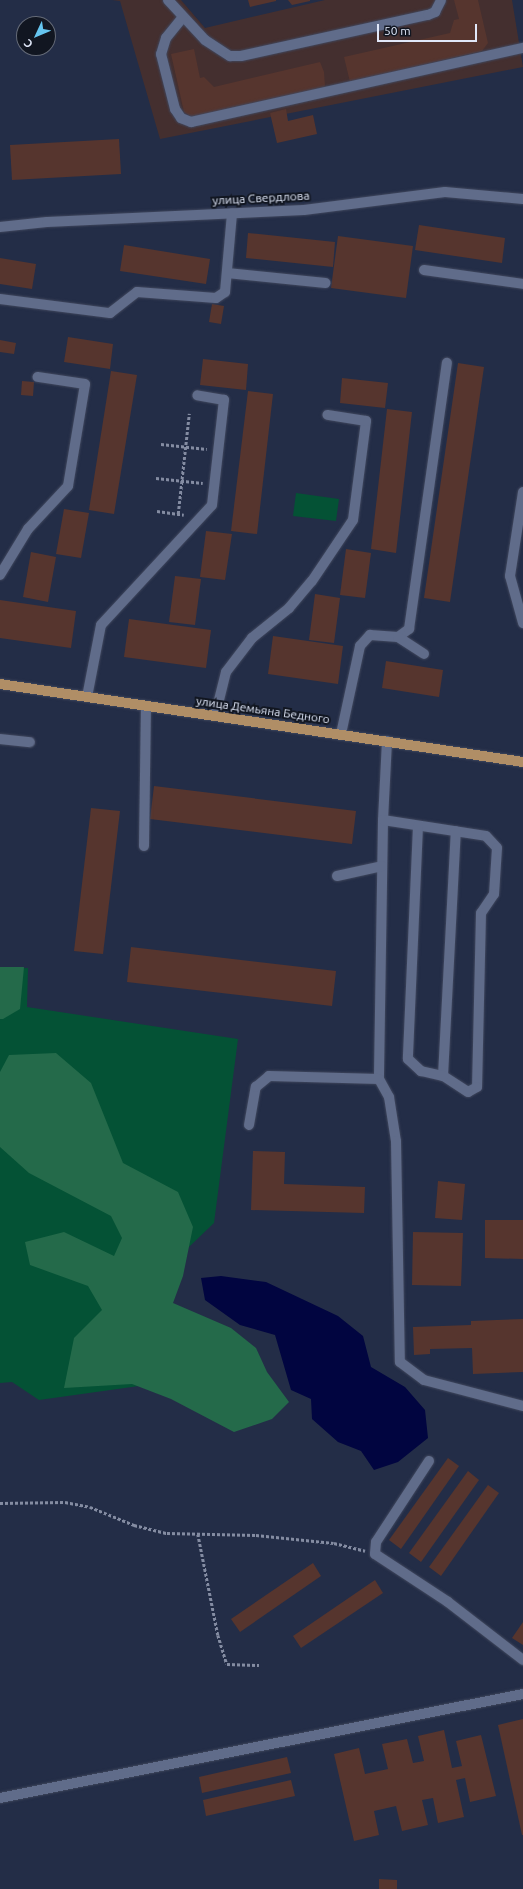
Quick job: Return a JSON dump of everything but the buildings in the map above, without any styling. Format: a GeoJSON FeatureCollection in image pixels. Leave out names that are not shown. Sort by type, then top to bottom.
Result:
{"type":"FeatureCollection","features":[{"type":"Feature","properties":{"kind":"main road","name":"улица Демьяна Бедного"},"geometry":{"type":"LineString","coordinates":[[0,684],[523,762]]}},
{"type":"Feature","properties":{"kind":"street"},"geometry":{"type":"LineString","coordinates":[[168,0],[183,17],[220,51],[241,56],[428,16],[435,12],[441,0]]}},
{"type":"Feature","properties":{"kind":"street"},"geometry":{"type":"LineString","coordinates":[[183,17],[166,38],[161,54],[175,109],[181,118],[191,122],[523,48]]}},
{"type":"Feature","properties":{"kind":"street","name":"улица Свердлова"},"geometry":{"type":"LineString","coordinates":[[0,227],[47,222],[304,210],[445,192],[523,199]]}},
{"type":"Feature","properties":{"kind":"street"},"geometry":{"type":"LineString","coordinates":[[0,299],[110,313],[137,292],[216,298],[225,292],[232,213]]}},
{"type":"Feature","properties":{"kind":"street"},"geometry":{"type":"LineString","coordinates":[[424,270],[523,284]]}},
{"type":"Feature","properties":{"kind":"street"},"geometry":{"type":"LineString","coordinates":[[227,273],[325,283]]}},
{"type":"Feature","properties":{"kind":"street"},"geometry":{"type":"LineString","coordinates":[[398,637],[409,629],[447,363]]}},
{"type":"Feature","properties":{"kind":"street"},"geometry":{"type":"LineString","coordinates":[[0,575],[28,529],[68,486],[85,384],[38,377]]}},
{"type":"Feature","properties":{"kind":"street"},"geometry":{"type":"LineString","coordinates":[[88,697],[101,625],[212,505],[224,400],[197,395]]}},
{"type":"Feature","properties":{"kind":"street"},"geometry":{"type":"LineString","coordinates":[[215,716],[226,672],[252,638],[289,608],[312,581],[353,520],[366,421],[327,415]]}},
{"type":"Feature","properties":{"kind":"street"},"geometry":{"type":"LineString","coordinates":[[523,492],[510,576],[523,623]]}},
{"type":"Feature","properties":{"kind":"street"},"geometry":{"type":"LineString","coordinates":[[340,734],[360,646],[370,635],[398,637],[424,654]]}},
{"type":"Feature","properties":{"kind":"street"},"geometry":{"type":"LineString","coordinates":[[144,846],[146,706]]}},
{"type":"Feature","properties":{"kind":"street"},"geometry":{"type":"LineString","coordinates":[[0,739],[30,742]]}},
{"type":"Feature","properties":{"kind":"street"},"geometry":{"type":"LineString","coordinates":[[387,741],[383,820],[379,1079],[389,1097],[396,1141],[400,1362],[424,1380],[523,1406]]}},
{"type":"Feature","properties":{"kind":"street"},"geometry":{"type":"LineString","coordinates":[[383,820],[486,836],[497,848],[494,894],[482,913],[476,1086],[468,1092],[443,1076],[421,1071],[408,1059],[418,826]]}},
{"type":"Feature","properties":{"kind":"street"},"geometry":{"type":"LineString","coordinates":[[443,1076],[456,831]]}},
{"type":"Feature","properties":{"kind":"street"},"geometry":{"type":"LineString","coordinates":[[337,876],[382,866]]}},
{"type":"Feature","properties":{"kind":"street"},"geometry":{"type":"LineString","coordinates":[[248,1125],[256,1087],[269,1076],[379,1079]]}},
{"type":"Feature","properties":{"kind":"street"},"geometry":{"type":"LineString","coordinates":[[429,1461],[376,1542],[375,1554],[448,1602],[523,1660]]}},
{"type":"Feature","properties":{"kind":"street"},"geometry":{"type":"LineString","coordinates":[[0,1798],[523,1694]]}},
{"type":"Feature","properties":{"kind":"path"},"geometry":{"type":"LineString","coordinates":[[178,514],[189,414]]}},
{"type":"Feature","properties":{"kind":"path"},"geometry":{"type":"LineString","coordinates":[[161,444],[210,449]]}},
{"type":"Feature","properties":{"kind":"path"},"geometry":{"type":"LineString","coordinates":[[156,478],[206,483]]}},
{"type":"Feature","properties":{"kind":"path"},"geometry":{"type":"LineString","coordinates":[[157,511],[184,515]]}},
{"type":"Feature","properties":{"kind":"path"},"geometry":{"type":"LineString","coordinates":[[0,1503],[36,1500],[65,1502],[90,1507],[134,1525],[167,1533],[256,1535],[334,1543],[375,1554]]}},
{"type":"Feature","properties":{"kind":"path"},"geometry":{"type":"LineString","coordinates":[[198,1534],[218,1635],[227,1664],[259,1665]]}},
{"type":"Feature","properties":{"kind":"shaded area"},"geometry":{"type":"Polygon","coordinates":[[[112,0],[181,0],[205,28],[325,0],[512,0],[523,67],[160,139],[120,1],[112,0]]]}},
{"type":"Feature","properties":{"kind":"shaded area"},"geometry":{"type":"Polygon","coordinates":[[[221,1276],[266,1282],[338,1316],[363,1336],[371,1367],[405,1387],[425,1410],[428,1438],[398,1462],[374,1470],[361,1451],[338,1442],[312,1419],[311,1399],[291,1390],[275,1335],[240,1325],[205,1300],[201,1278],[221,1276]]]}},
{"type":"Feature","properties":{"kind":"green space"},"geometry":{"type":"Polygon","coordinates":[[[296,493],[339,499],[336,521],[293,516],[296,493]]]}},
{"type":"Feature","properties":{"kind":"green space"},"geometry":{"type":"Polygon","coordinates":[[[0,967],[24,967],[20,1009],[3,1019],[0,1019],[0,967]]]}},
{"type":"Feature","properties":{"kind":"green space"},"geometry":{"type":"Polygon","coordinates":[[[28,968],[27,1007],[238,1039],[214,1223],[142,1292],[139,1386],[39,1400],[12,1382],[0,1383],[0,969],[28,968]]]}},
{"type":"Feature","properties":{"kind":"green space"},"geometry":{"type":"Polygon","coordinates":[[[56,1053],[91,1083],[123,1163],[178,1192],[193,1227],[183,1276],[173,1303],[231,1328],[256,1348],[267,1372],[289,1402],[272,1419],[234,1432],[171,1399],[132,1384],[64,1388],[74,1338],[102,1310],[88,1286],[30,1265],[25,1242],[64,1232],[114,1256],[122,1238],[111,1216],[29,1173],[0,1147],[0,1072],[9,1055],[56,1053]]]}}]}
